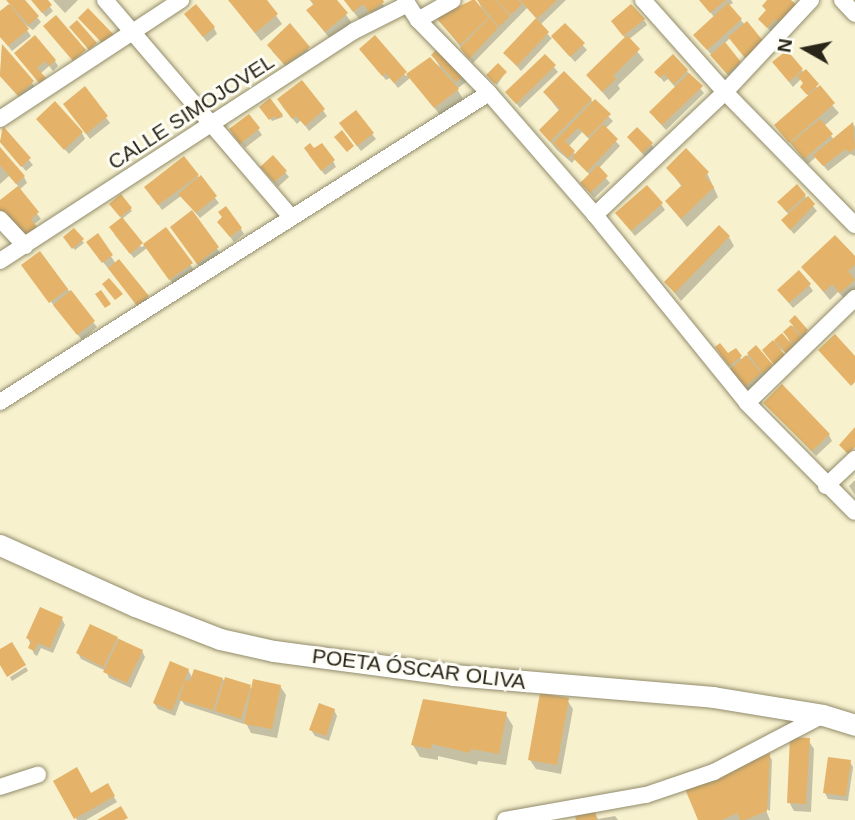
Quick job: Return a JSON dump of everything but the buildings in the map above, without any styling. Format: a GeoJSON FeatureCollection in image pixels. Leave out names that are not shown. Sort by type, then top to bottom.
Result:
{"type":"FeatureCollection","features":[{"type":"Feature","properties":{"kind":"street"},"geometry":{"type":"LineString","coordinates":[[105,0],[290,216]]}},
{"type":"Feature","properties":{"kind":"street"},"geometry":{"type":"LineString","coordinates":[[0,119],[181,0]]}},
{"type":"Feature","properties":{"kind":"street"},"geometry":{"type":"LineString","coordinates":[[418,20],[453,0]]}},
{"type":"Feature","properties":{"kind":"street"},"geometry":{"type":"LineString","coordinates":[[643,0],[725,92],[855,225]]}},
{"type":"Feature","properties":{"kind":"street"},"geometry":{"type":"LineString","coordinates":[[595,215],[725,92],[811,0]]}},
{"type":"Feature","properties":{"kind":"street"},"geometry":{"type":"LineString","coordinates":[[842,0],[855,14]]}},
{"type":"Feature","properties":{"kind":"street"},"geometry":{"type":"LineString","coordinates":[[406,2],[418,20],[488,93],[595,215],[747,403],[826,486],[855,512]]}},
{"type":"Feature","properties":{"kind":"street","name":"CALLE SIMOJOVEL"},"geometry":{"type":"LineString","coordinates":[[0,261],[355,31],[406,2]]}},
{"type":"Feature","properties":{"kind":"street"},"geometry":{"type":"LineString","coordinates":[[0,402],[488,93]]}},
{"type":"Feature","properties":{"kind":"street"},"geometry":{"type":"LineString","coordinates":[[0,219],[25,246]]}},
{"type":"Feature","properties":{"kind":"street"},"geometry":{"type":"LineString","coordinates":[[747,403],[855,298]]}},
{"type":"Feature","properties":{"kind":"street"},"geometry":{"type":"LineString","coordinates":[[826,486],[855,459]]}},
{"type":"Feature","properties":{"kind":"street","name":"POETA ÓSCAR OLIVA"},"geometry":{"type":"LineString","coordinates":[[0,545],[61,574],[208,634],[274,651],[453,675],[713,697],[823,715],[855,725]]}},
{"type":"Feature","properties":{"kind":"street"},"geometry":{"type":"LineString","coordinates":[[505,820],[646,795],[715,772],[823,715]]}},
{"type":"Feature","properties":{"kind":"street"},"geometry":{"type":"LineString","coordinates":[[0,787],[38,775]]}}]}
